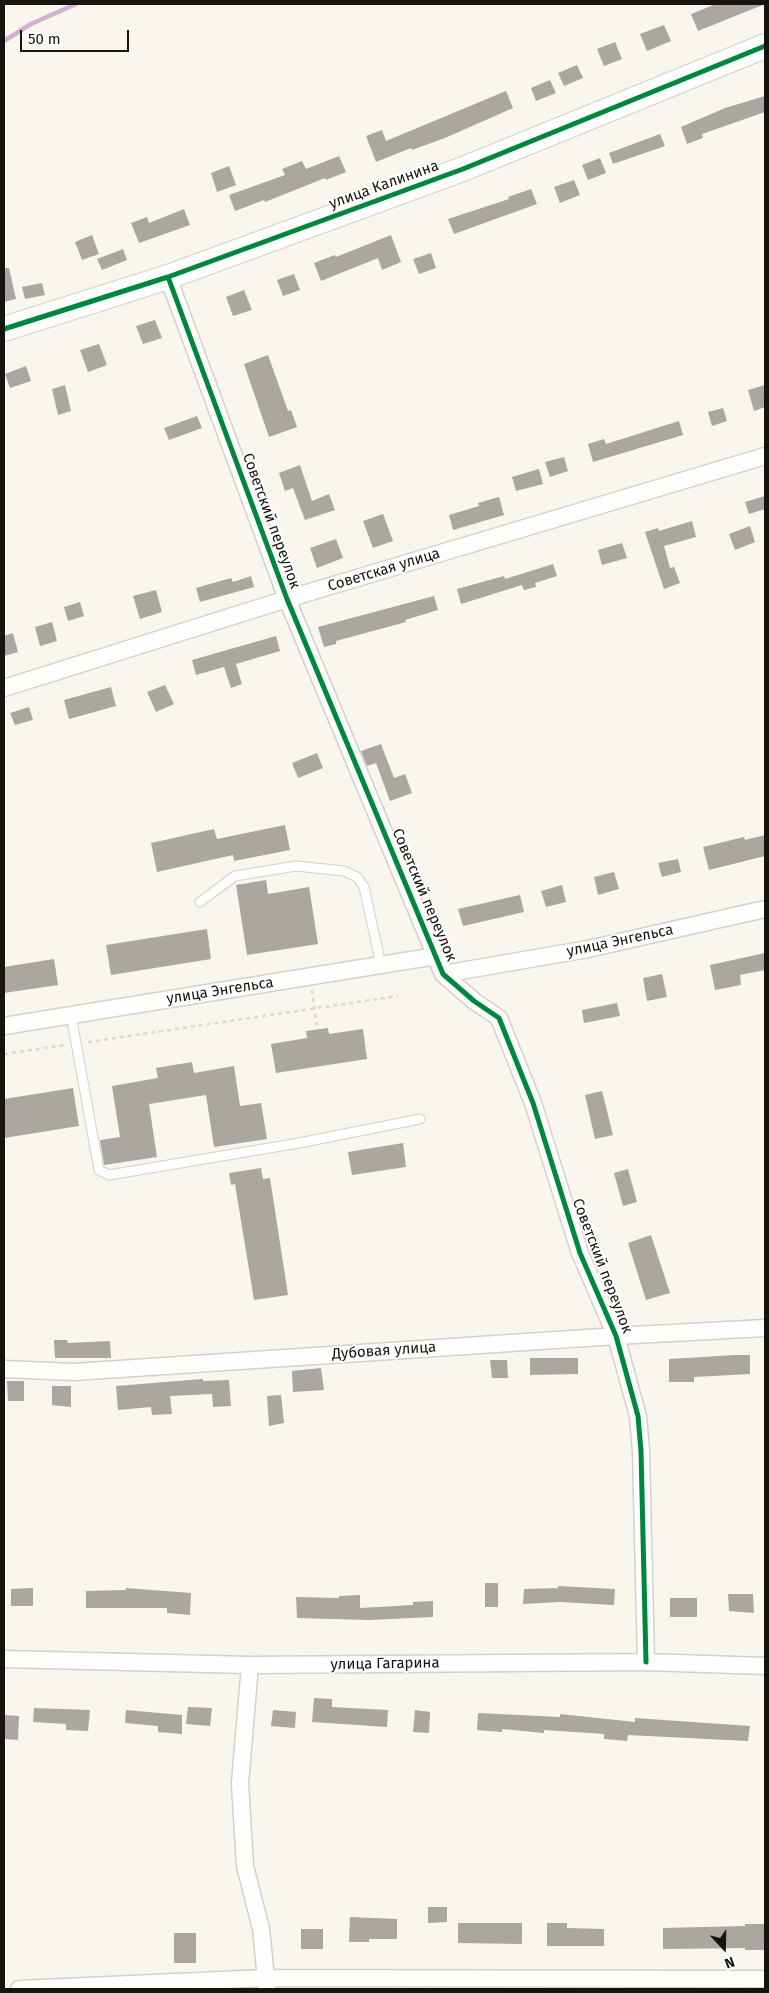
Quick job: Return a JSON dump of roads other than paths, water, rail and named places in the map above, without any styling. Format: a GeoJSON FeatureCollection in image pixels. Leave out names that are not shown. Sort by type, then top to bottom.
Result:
{"type":"FeatureCollection","features":[{"type":"Feature","properties":{"kind":"street","name":"улица Калинина"},"geometry":{"type":"LineString","coordinates":[[4,329],[168,277],[463,169],[765,46]]}},
{"type":"Feature","properties":{"kind":"street","name":"Советский переулок"},"geometry":{"type":"LineString","coordinates":[[168,277],[287,599],[443,974],[474,1002],[499,1018],[533,1103],[580,1253],[616,1336],[638,1416],[641,1451],[646,1662]]}},
{"type":"Feature","properties":{"kind":"street","name":"Советская улица"},"geometry":{"type":"LineString","coordinates":[[4,688],[287,599],[765,456]]}},
{"type":"Feature","properties":{"kind":"street","name":"улица Энгельса"},"geometry":{"type":"LineString","coordinates":[[443,974],[588,949],[765,909]]}},
{"type":"Feature","properties":{"kind":"street","name":"улица Энгельса"},"geometry":{"type":"LineString","coordinates":[[4,1026],[436,956]]}},
{"type":"Feature","properties":{"kind":"street","name":"Дубовая улица"},"geometry":{"type":"LineString","coordinates":[[4,1369],[74,1372],[765,1328]]}},
{"type":"Feature","properties":{"kind":"street","name":"улица Гагарина"},"geometry":{"type":"LineString","coordinates":[[4,1660],[250,1665],[646,1662],[765,1666]]}},
{"type":"Feature","properties":{"kind":"street"},"geometry":{"type":"LineString","coordinates":[[250,1665],[240,1783],[244,1866],[261,1929],[267,1983]]}},
{"type":"Feature","properties":{"kind":"street"},"geometry":{"type":"LineString","coordinates":[[18,1989],[267,1983],[765,1979]]}},
{"type":"Feature","properties":{"kind":"lane"},"geometry":{"type":"LineString","coordinates":[[200,902],[235,876],[296,866],[344,871],[357,877],[364,887],[382,965]]}},
{"type":"Feature","properties":{"kind":"lane"},"geometry":{"type":"LineString","coordinates":[[71,1015],[99,1170],[109,1175],[299,1143],[420,1119]]}},
{"type":"Feature","properties":{"kind":"waterway"},"geometry":{"type":"LineString","coordinates":[[4,41],[31,24],[76,4]]}}]}
